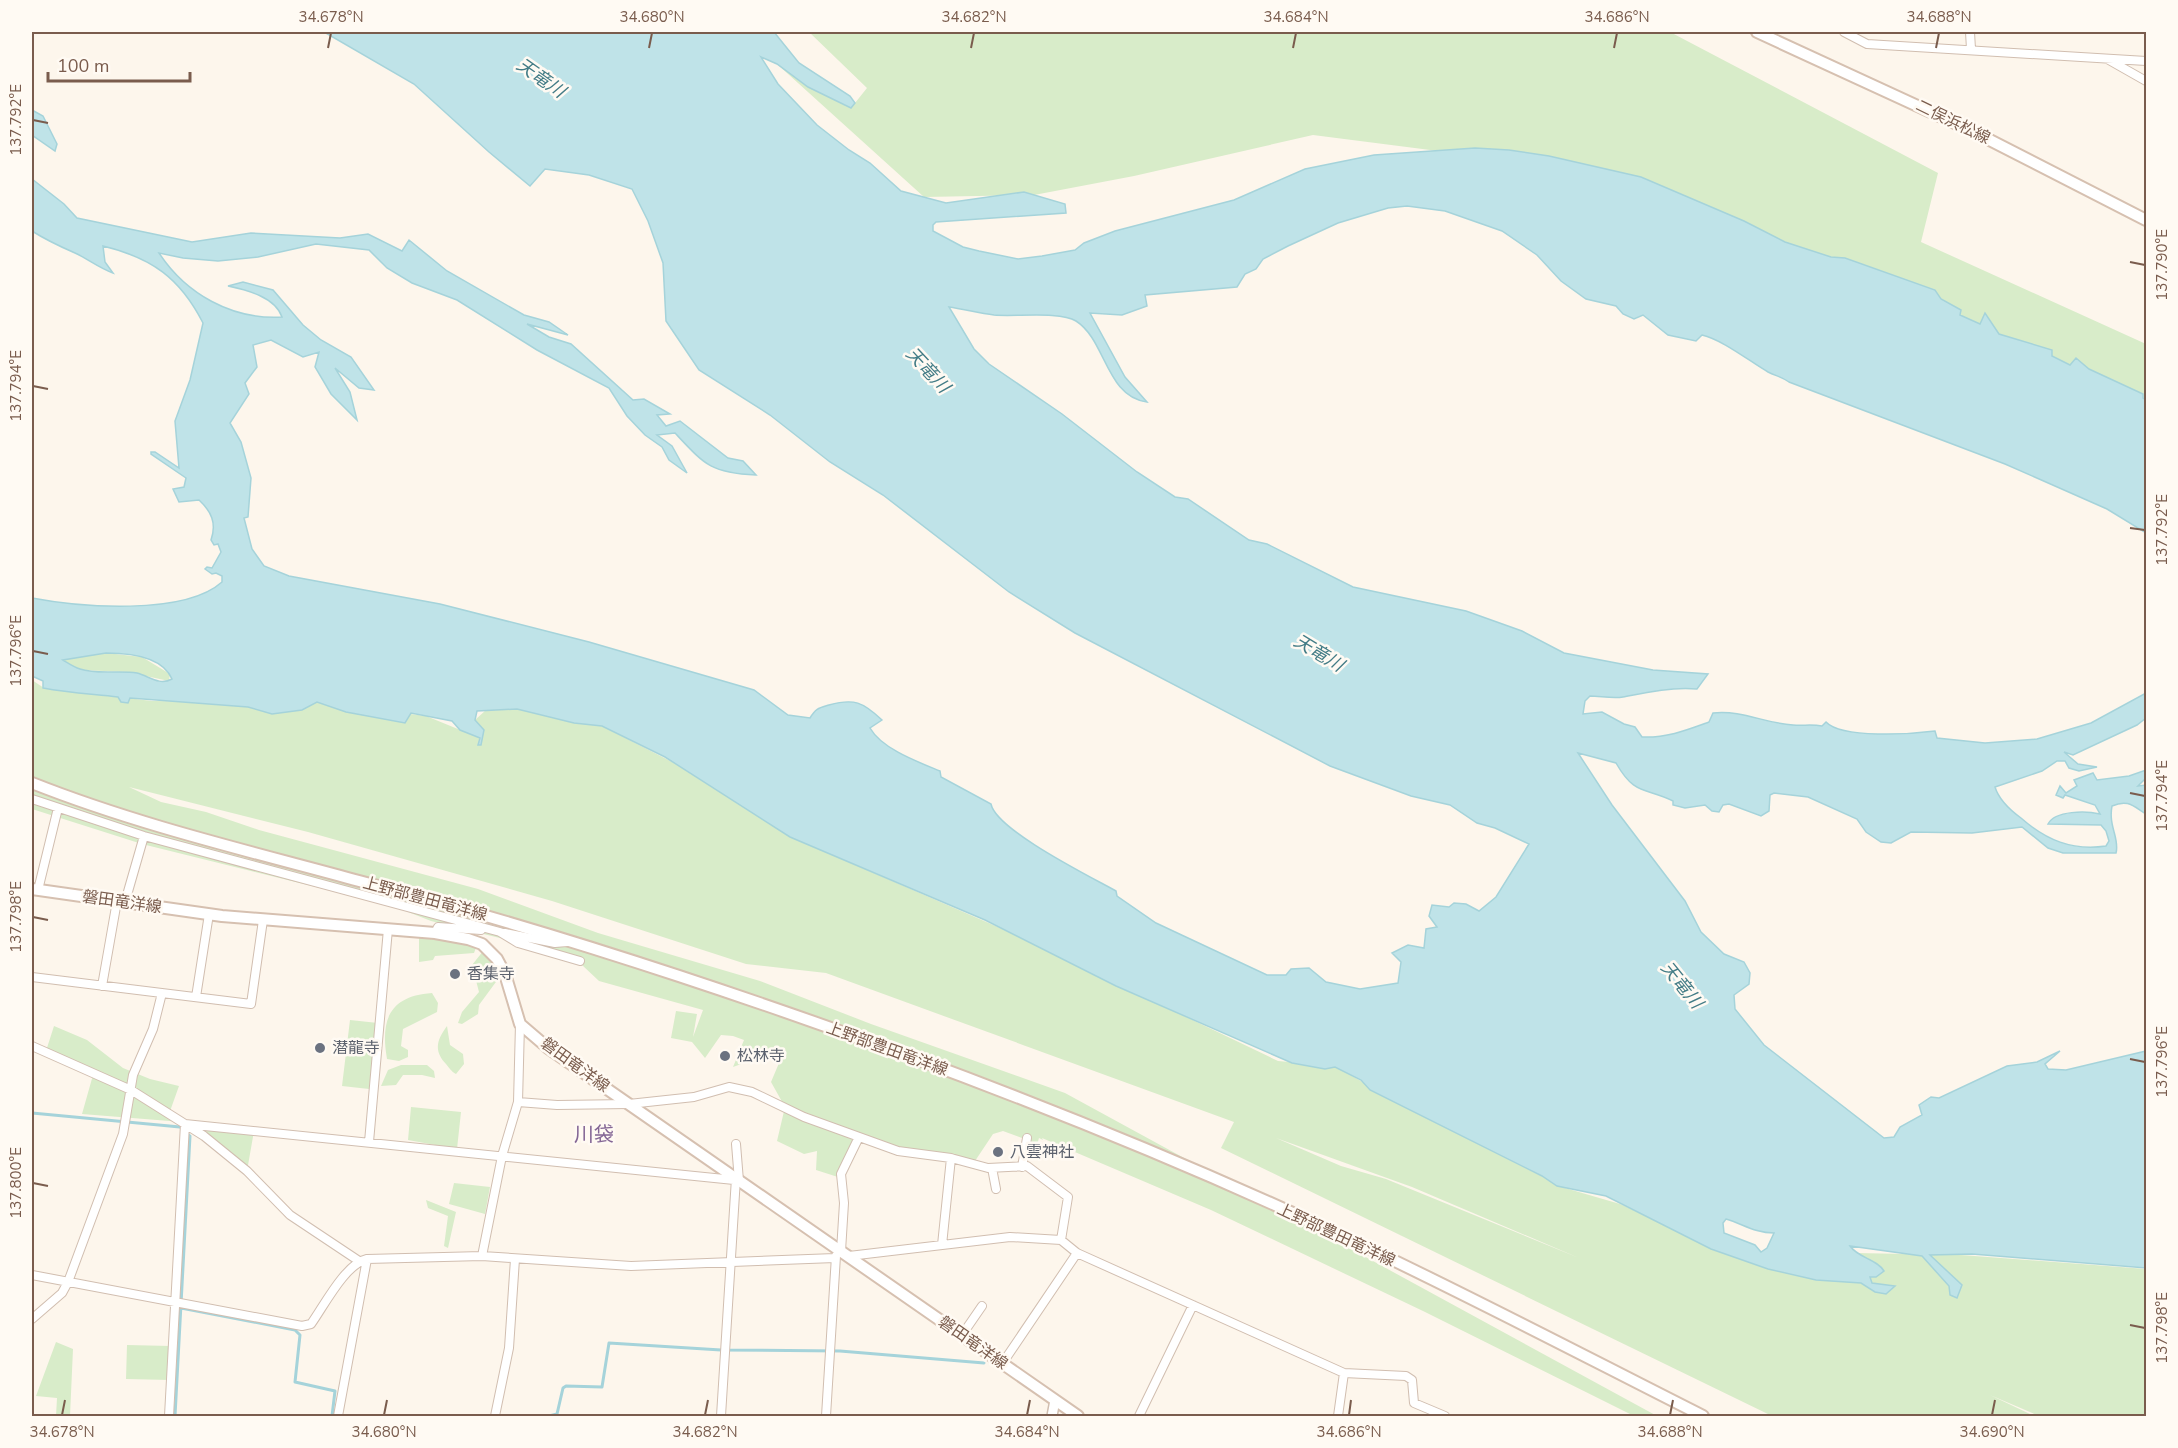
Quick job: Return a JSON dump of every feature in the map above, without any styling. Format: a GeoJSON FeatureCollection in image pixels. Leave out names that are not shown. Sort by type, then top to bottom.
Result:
{"type":"FeatureCollection","features":[{"type":"Feature","properties":{"kind":"main road","name":"二俣浜松線"},"geometry":{"type":"LineString","coordinates":[[1757,32],[1974,132],[2146,220]]}},
{"type":"Feature","properties":{"kind":"main road","name":"上野部豊田竜洋線"},"geometry":{"type":"LineString","coordinates":[[32,783],[77,801],[174,832],[476,912],[572,942],[773,1007],[936,1067],[1217,1180],[1359,1244],[1703,1416]]}},
{"type":"Feature","properties":{"kind":"main road","name":"磐田竜洋線"},"geometry":{"type":"LineString","coordinates":[[35,890],[263,920],[435,933],[468,939],[490,950],[505,974],[520,1024],[548,1047],[841,1254],[1078,1416]]}},
{"type":"Feature","properties":{"kind":"street"},"geometry":{"type":"LineString","coordinates":[[1844,32],[1867,44],[2146,61]]}},
{"type":"Feature","properties":{"kind":"street"},"geometry":{"type":"LineString","coordinates":[[1970,32],[1971,49]]}},
{"type":"Feature","properties":{"kind":"street"},"geometry":{"type":"LineString","coordinates":[[2108,59],[2146,81]]}},
{"type":"Feature","properties":{"kind":"street"},"geometry":{"type":"LineString","coordinates":[[32,799],[144,836],[500,932],[555,943],[572,942]]}},
{"type":"Feature","properties":{"kind":"street"},"geometry":{"type":"LineString","coordinates":[[35,890],[58,808]]}},
{"type":"Feature","properties":{"kind":"street"},"geometry":{"type":"LineString","coordinates":[[102,986],[121,902],[144,836]]}},
{"type":"Feature","properties":{"kind":"street"},"geometry":{"type":"LineString","coordinates":[[196,997],[209,914]]}},
{"type":"Feature","properties":{"kind":"street"},"geometry":{"type":"LineString","coordinates":[[32,978],[251,1004],[263,920]]}},
{"type":"Feature","properties":{"kind":"street"},"geometry":{"type":"LineString","coordinates":[[435,933],[438,927],[500,932],[518,943],[580,961]]}},
{"type":"Feature","properties":{"kind":"street"},"geometry":{"type":"LineString","coordinates":[[369,1142],[388,929]]}},
{"type":"Feature","properties":{"kind":"street"},"geometry":{"type":"LineString","coordinates":[[32,1319],[62,1293],[68,1282],[123,1134],[134,1075],[153,1029],[162,993]]}},
{"type":"Feature","properties":{"kind":"street"},"geometry":{"type":"LineString","coordinates":[[482,1256],[502,1156],[518,1102],[520,1024]]}},
{"type":"Feature","properties":{"kind":"street"},"geometry":{"type":"LineString","coordinates":[[32,1046],[131,1090],[185,1124],[247,1171],[290,1215],[363,1260],[482,1256],[631,1266],[841,1254],[1010,1237],[1061,1240],[1077,1253],[1344,1372],[1406,1376],[1412,1380],[1414,1403],[1445,1416]]}},
{"type":"Feature","properties":{"kind":"street"},"geometry":{"type":"LineString","coordinates":[[518,1102],[557,1105],[629,1104],[694,1097],[729,1087],[752,1092],[804,1118],[858,1139],[898,1151],[951,1158],[992,1168],[1027,1166],[1068,1197],[1061,1240]]}},
{"type":"Feature","properties":{"kind":"street"},"geometry":{"type":"LineString","coordinates":[[185,1124],[736,1180]]}},
{"type":"Feature","properties":{"kind":"street"},"geometry":{"type":"LineString","coordinates":[[169,1416],[185,1124]]}},
{"type":"Feature","properties":{"kind":"street"},"geometry":{"type":"LineString","coordinates":[[1022,1167],[1028,1138]]}},
{"type":"Feature","properties":{"kind":"street"},"geometry":{"type":"LineString","coordinates":[[826,1416],[844,1214],[841,1174],[858,1139]]}},
{"type":"Feature","properties":{"kind":"street"},"geometry":{"type":"LineString","coordinates":[[721,1416],[729,1261],[736,1180],[736,1144]]}},
{"type":"Feature","properties":{"kind":"street"},"geometry":{"type":"LineString","coordinates":[[942,1245],[951,1158]]}},
{"type":"Feature","properties":{"kind":"street"},"geometry":{"type":"LineString","coordinates":[[992,1168],[996,1189]]}},
{"type":"Feature","properties":{"kind":"street"},"geometry":{"type":"LineString","coordinates":[[1002,1364],[1077,1253]]}},
{"type":"Feature","properties":{"kind":"street"},"geometry":{"type":"LineString","coordinates":[[495,1416],[509,1348],[515,1259]]}},
{"type":"Feature","properties":{"kind":"street"},"geometry":{"type":"LineString","coordinates":[[32,1275],[302,1326],[311,1324],[348,1271],[363,1260]]}},
{"type":"Feature","properties":{"kind":"street"},"geometry":{"type":"LineString","coordinates":[[338,1416],[363,1260]]}},
{"type":"Feature","properties":{"kind":"street"},"geometry":{"type":"LineString","coordinates":[[1139,1416],[1193,1305]]}},
{"type":"Feature","properties":{"kind":"street"},"geometry":{"type":"LineString","coordinates":[[962,1335],[982,1306]]}},
{"type":"Feature","properties":{"kind":"street"},"geometry":{"type":"LineString","coordinates":[[1338,1416],[1344,1372]]}},
{"type":"Feature","properties":{"kind":"street"},"geometry":{"type":"LineString","coordinates":[[1052,1416],[1055,1400]]}},
{"type":"Feature","properties":{"kind":"green space"},"geometry":{"type":"Polygon","coordinates":[[[809,32],[1670,32],[1938,173],[1921,242],[2146,344],[2146,413],[1641,177],[1313,135],[1134,176],[1034,195],[924,197],[777,64],[851,108],[867,88],[809,32]]]}},
{"type":"Feature","properties":{"kind":"green space"},"geometry":{"type":"Polygon","coordinates":[[[106,653],[142,657],[170,674],[169,681],[127,672],[81,670],[62,660],[106,653]]]}},
{"type":"Feature","properties":{"kind":"green space"},"geometry":{"type":"Polygon","coordinates":[[[32,680],[44,688],[152,701],[317,702],[426,716],[480,738],[484,730],[475,720],[486,710],[517,709],[574,723],[602,726],[678,765],[805,843],[1007,931],[1278,1061],[1335,1066],[1414,1112],[1565,1188],[1620,1204],[1745,1261],[1855,1253],[1961,1255],[2146,1269],[2146,1416],[2039,1416],[1990,1395],[2030,1414],[2028,1416],[1772,1416],[1221,1148],[1234,1122],[826,973],[746,964],[552,901],[308,832],[129,787],[161,802],[206,812],[259,830],[478,889],[598,933],[760,981],[871,1024],[1065,1093],[1657,1416],[1634,1416],[1423,1311],[1211,1210],[1042,1138],[1043,1140],[1039,1138],[1036,1148],[1026,1156],[1022,1138],[1003,1131],[993,1134],[973,1164],[891,1149],[838,1131],[856,1142],[841,1178],[816,1170],[817,1151],[804,1154],[777,1141],[785,1107],[771,1082],[782,1056],[755,1050],[744,1063],[733,1067],[744,1040],[721,1035],[705,1058],[692,1042],[671,1038],[676,1011],[697,1014],[693,1037],[703,1010],[599,981],[582,965],[516,942],[431,921],[393,906],[142,844],[32,809],[32,680]],[[1276,1138],[1341,1166],[1386,1179],[1579,1258],[1412,1187],[1276,1138]]]}},
{"type":"Feature","properties":{"kind":"green space"},"geometry":{"type":"Polygon","coordinates":[[[419,937],[455,939],[477,945],[474,953],[435,956],[433,960],[419,962],[419,937]]]}},
{"type":"Feature","properties":{"kind":"green space"},"geometry":{"type":"Polygon","coordinates":[[[484,950],[504,971],[479,1005],[478,1014],[462,1024],[458,1023],[462,1012],[479,992],[472,965],[484,950]]]}},
{"type":"Feature","properties":{"kind":"green space"},"geometry":{"type":"Polygon","coordinates":[[[432,993],[438,1003],[437,1012],[403,1029],[401,1046],[408,1050],[408,1057],[399,1061],[387,1059],[385,1032],[391,1012],[406,999],[432,993]]]}},
{"type":"Feature","properties":{"kind":"green space"},"geometry":{"type":"Polygon","coordinates":[[[350,1020],[378,1023],[369,1089],[342,1086],[350,1020]]]}},
{"type":"Feature","properties":{"kind":"green space"},"geometry":{"type":"Polygon","coordinates":[[[54,1026],[87,1040],[123,1068],[150,1079],[179,1086],[169,1114],[182,1122],[82,1114],[93,1075],[46,1051],[54,1026]]]}},
{"type":"Feature","properties":{"kind":"green space"},"geometry":{"type":"Polygon","coordinates":[[[447,1026],[450,1045],[463,1054],[464,1064],[456,1074],[442,1059],[438,1050],[439,1041],[447,1026]]]}},
{"type":"Feature","properties":{"kind":"green space"},"geometry":{"type":"Polygon","coordinates":[[[401,1065],[427,1065],[434,1071],[435,1078],[403,1075],[396,1085],[381,1086],[388,1070],[401,1065]]]}},
{"type":"Feature","properties":{"kind":"green space"},"geometry":{"type":"Polygon","coordinates":[[[411,1107],[461,1112],[457,1149],[408,1140],[411,1107]]]}},
{"type":"Feature","properties":{"kind":"green space"},"geometry":{"type":"Polygon","coordinates":[[[192,1125],[254,1131],[247,1171],[192,1125]]]}},
{"type":"Feature","properties":{"kind":"green space"},"geometry":{"type":"Polygon","coordinates":[[[454,1183],[490,1187],[485,1214],[449,1204],[454,1183]]]}},
{"type":"Feature","properties":{"kind":"green space"},"geometry":{"type":"Polygon","coordinates":[[[426,1200],[456,1212],[448,1248],[444,1246],[448,1216],[428,1208],[426,1200]]]}},
{"type":"Feature","properties":{"kind":"green space"},"geometry":{"type":"Polygon","coordinates":[[[56,1342],[73,1349],[70,1416],[56,1416],[57,1398],[36,1396],[56,1342]]]}},
{"type":"Feature","properties":{"kind":"green space"},"geometry":{"type":"Polygon","coordinates":[[[127,1345],[171,1346],[170,1380],[126,1379],[127,1345]]]}},
{"type":"Feature","properties":{"kind":"water","name":"天竜川"},"geometry":{"type":"Polygon","coordinates":[[[324,32],[774,32],[799,63],[850,96],[855,103],[851,108],[808,87],[777,64],[761,57],[778,84],[817,125],[870,163],[901,191],[946,203],[1024,192],[1065,204],[1066,213],[936,222],[933,225],[933,231],[963,247],[1018,259],[1075,250],[1084,243],[1115,231],[1234,200],[1305,169],[1374,155],[1475,148],[1549,156],[1641,177],[1744,221],[1785,242],[1831,257],[1845,258],[1935,290],[1941,299],[1961,310],[1960,315],[1980,324],[1985,313],[1999,334],[2052,350],[2052,356],[2070,365],[2076,358],[2089,369],[2143,394],[2146,400],[2146,533],[2107,509],[2005,464],[1789,382],[1710,338],[1702,335],[1696,341],[1668,335],[1643,315],[1634,319],[1623,314],[1616,306],[1586,299],[1561,281],[1537,255],[1502,231],[1445,211],[1407,206],[1388,208],[1338,223],[1263,259],[1256,269],[1245,274],[1237,287],[1145,295],[1147,306],[1122,315],[1090,313],[1125,377],[1147,402],[1133,398],[1123,390],[1114,379],[1094,341],[1076,321],[1059,316],[994,315],[949,307],[974,349],[989,364],[1062,414],[1137,472],[1175,497],[1188,499],[1249,540],[1267,544],[1353,587],[1466,611],[1522,631],[1564,653],[1653,670],[1708,674],[1697,689],[1669,689],[1619,698],[1590,696],[1585,701],[1583,714],[1602,712],[1624,724],[1635,727],[1642,737],[1685,731],[1709,722],[1713,713],[1734,713],[1793,725],[1822,726],[1826,722],[1834,727],[1861,733],[1895,734],[1935,731],[1937,738],[1985,743],[2037,739],[2091,723],[2146,693],[2146,718],[2137,725],[2073,755],[2064,752],[2078,764],[2097,767],[2079,771],[2069,768],[2065,761],[2057,761],[2042,771],[1995,787],[2009,808],[2030,826],[2050,838],[2082,847],[2106,846],[2109,841],[2101,825],[2048,824],[2052,819],[2064,814],[2087,812],[2100,814],[2095,805],[2065,795],[2063,798],[2056,795],[2060,786],[2066,793],[2077,786],[2074,780],[2093,773],[2097,780],[2129,776],[2146,770],[2146,778],[2138,786],[2146,785],[2146,814],[2126,803],[2112,806],[2116,853],[2063,853],[2048,848],[2022,827],[1972,833],[1911,832],[1891,843],[1881,842],[1866,832],[1857,819],[1808,797],[1774,793],[1770,795],[1769,811],[1761,816],[1729,804],[1723,805],[1719,812],[1712,811],[1705,805],[1685,808],[1673,805],[1673,801],[1635,786],[1616,763],[1578,753],[1612,805],[1685,901],[1701,932],[1724,954],[1744,962],[1750,973],[1749,984],[1734,995],[1735,1009],[1764,1045],[1884,1138],[1894,1137],[1900,1127],[1922,1115],[1919,1105],[1931,1097],[1939,1098],[2007,1066],[2037,1062],[2060,1051],[2045,1064],[2048,1069],[2066,1070],[2146,1051],[2146,1268],[1972,1254],[1930,1255],[1962,1285],[1957,1298],[1950,1295],[1949,1286],[1922,1256],[1850,1246],[1884,1271],[1876,1277],[1870,1277],[1872,1283],[1895,1286],[1886,1294],[1875,1292],[1861,1283],[1816,1280],[1768,1269],[1711,1249],[1606,1196],[1557,1186],[1542,1176],[1370,1090],[1361,1080],[1335,1067],[1325,1069],[1292,1063],[1116,986],[985,920],[790,837],[665,757],[602,726],[574,723],[517,709],[477,711],[475,720],[484,730],[481,745],[478,745],[480,738],[460,730],[452,721],[411,713],[405,723],[346,712],[317,702],[302,710],[272,714],[248,707],[130,698],[128,703],[121,702],[118,697],[43,688],[43,681],[32,676],[32,598],[103,606],[158,604],[183,600],[205,593],[222,582],[222,576],[212,574],[205,569],[212,568],[221,552],[218,544],[214,545],[211,540],[213,523],[210,513],[199,500],[179,502],[173,489],[184,487],[186,478],[151,454],[155,452],[179,468],[175,421],[190,380],[203,323],[185,294],[163,272],[150,264],[103,246],[105,262],[113,273],[32,231],[32,179],[64,204],[77,218],[192,242],[251,233],[340,238],[368,234],[402,251],[409,240],[447,271],[524,315],[549,322],[568,335],[527,324],[549,337],[571,344],[633,400],[644,399],[670,414],[657,415],[666,426],[680,421],[728,458],[743,461],[756,475],[729,472],[710,465],[694,453],[675,433],[657,435],[672,446],[687,473],[669,460],[662,447],[645,435],[627,416],[609,388],[537,350],[457,300],[412,283],[387,268],[369,250],[316,244],[258,257],[218,261],[159,253],[183,281],[197,292],[228,309],[263,317],[282,317],[267,299],[252,292],[228,286],[243,282],[273,290],[303,325],[321,340],[351,357],[374,390],[359,388],[335,368],[350,392],[357,420],[331,394],[315,367],[319,352],[303,357],[271,340],[253,345],[257,367],[245,383],[249,394],[230,423],[241,442],[251,478],[248,517],[244,518],[252,549],[264,566],[289,576],[440,604],[589,642],[754,690],[788,715],[810,718],[816,710],[838,703],[852,702],[863,705],[882,720],[870,728],[883,742],[901,754],[940,771],[941,777],[991,804],[997,815],[1009,827],[1026,839],[1116,891],[1117,896],[1156,923],[1267,975],[1286,975],[1291,969],[1309,968],[1326,982],[1360,989],[1398,983],[1401,962],[1392,953],[1408,945],[1424,948],[1426,929],[1437,927],[1429,916],[1432,905],[1449,907],[1454,903],[1466,904],[1479,911],[1496,897],[1529,844],[1495,828],[1477,823],[1450,805],[1411,796],[1330,766],[1075,633],[1009,592],[883,495],[830,462],[770,415],[699,370],[666,321],[663,263],[648,221],[632,189],[589,175],[545,169],[530,186],[414,84],[324,32]],[[106,653],[63,660],[87,671],[137,673],[163,681],[172,679],[160,665],[143,657],[106,653]],[[1726,1219],[1723,1223],[1724,1233],[1755,1245],[1761,1252],[1767,1248],[1774,1233],[1755,1230],[1726,1219]]]}},
{"type":"Feature","properties":{"kind":"water"},"geometry":{"type":"Polygon","coordinates":[[[32,110],[43,116],[57,144],[55,151],[32,135],[32,110]]]}},
{"type":"Feature","properties":{"kind":"waterway"},"geometry":{"type":"LineString","coordinates":[[32,1113],[180,1127],[190,1136],[175,1416]]}},
{"type":"Feature","properties":{"kind":"waterway"},"geometry":{"type":"LineString","coordinates":[[181,1308],[295,1330],[300,1335],[295,1382],[335,1391],[332,1416]]}},
{"type":"Feature","properties":{"kind":"waterway"},"geometry":{"type":"LineString","coordinates":[[549,1416],[557,1414],[563,1388],[566,1386],[602,1387],[609,1343],[721,1350],[840,1351],[984,1363]]}},
{"type":"Feature","properties":{"kind":"place","name":"香集寺"},"geometry":{"type":"Point","coordinates":[455,974]}},
{"type":"Feature","properties":{"kind":"place","name":"潜龍寺"},"geometry":{"type":"Point","coordinates":[320,1048]}},
{"type":"Feature","properties":{"kind":"place","name":"松林寺"},"geometry":{"type":"Point","coordinates":[725,1056]}},
{"type":"Feature","properties":{"kind":"place","name":"八雲神社"},"geometry":{"type":"Point","coordinates":[998,1152]}},
{"type":"Feature","properties":{"kind":"district","name":"川袋"},"geometry":{"type":"Point","coordinates":[594,1134]}}]}
